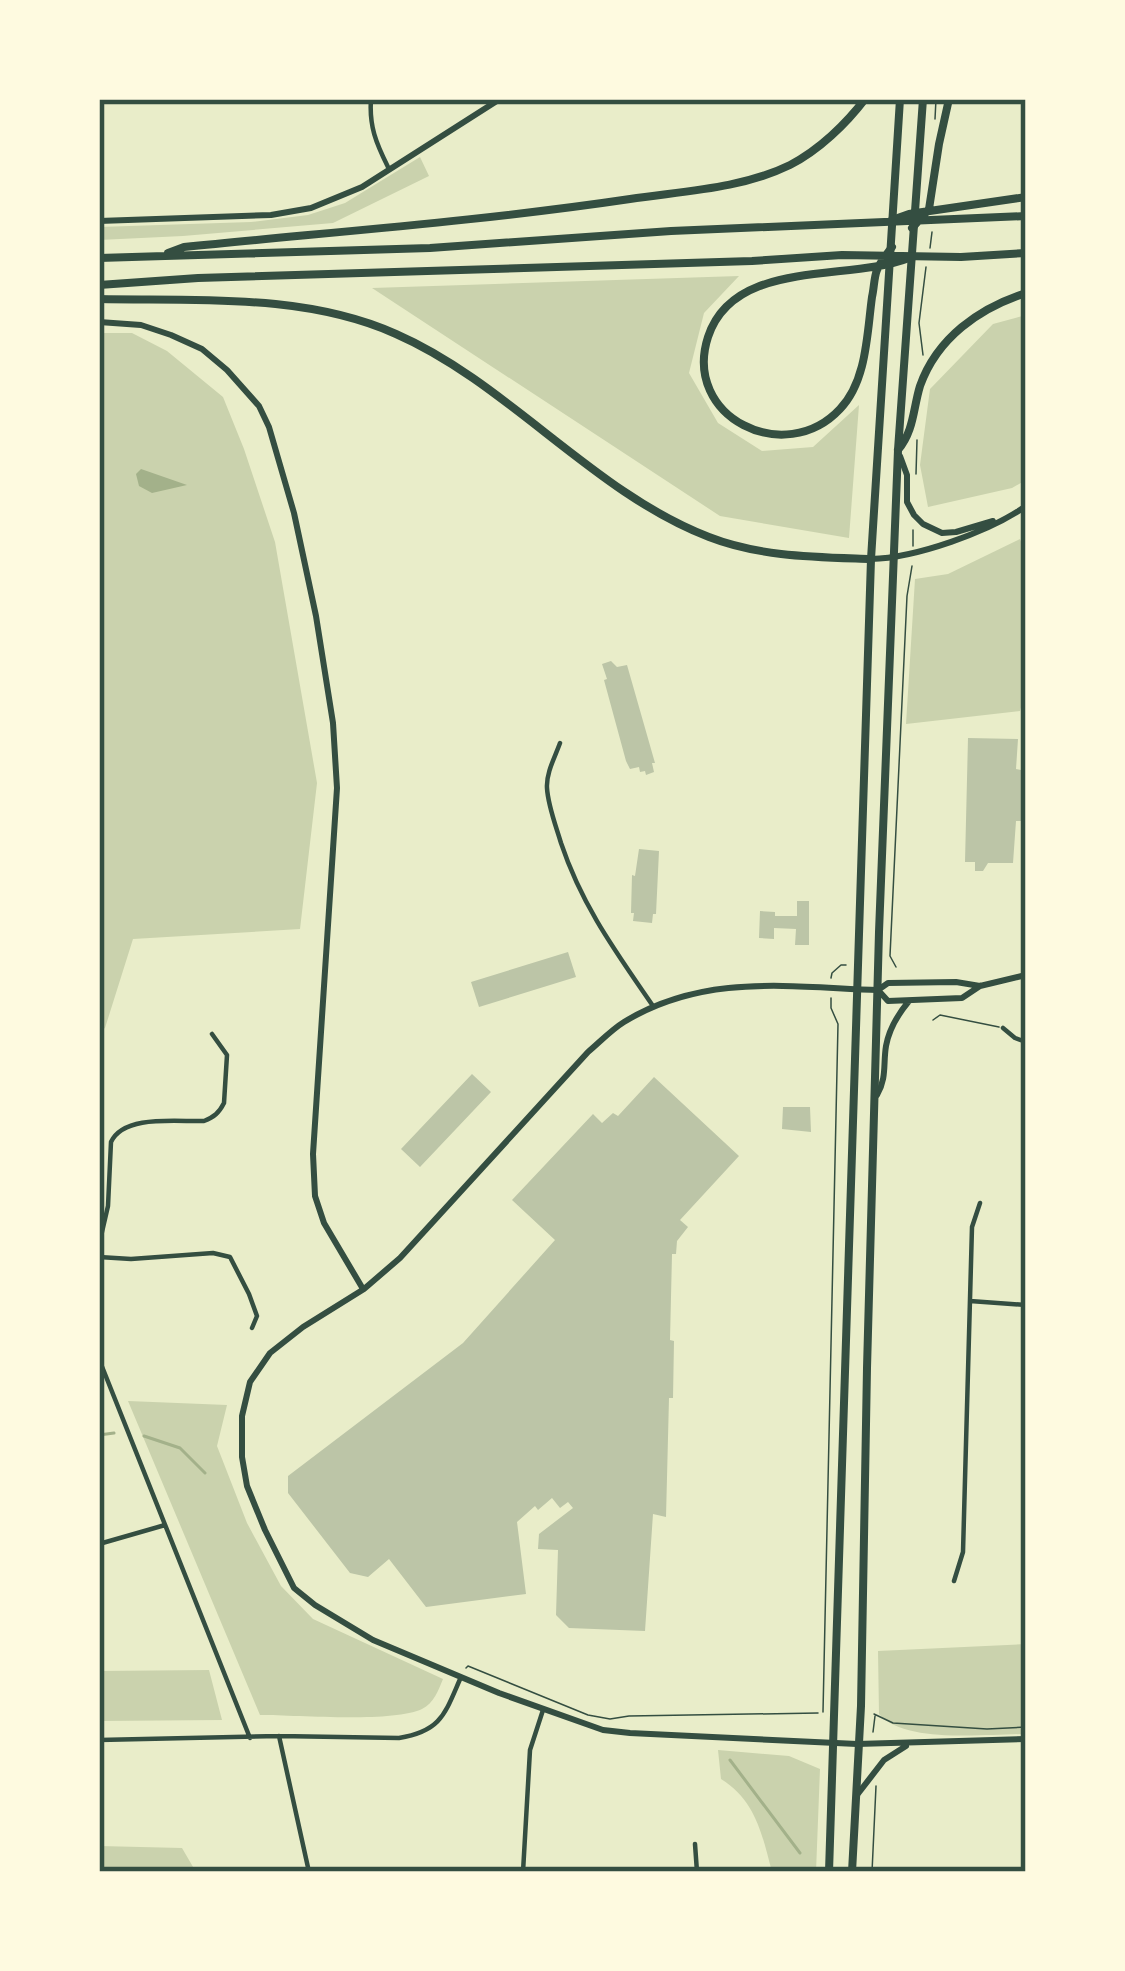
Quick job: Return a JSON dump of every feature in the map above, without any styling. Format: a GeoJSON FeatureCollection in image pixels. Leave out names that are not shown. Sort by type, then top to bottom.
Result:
{"type":"FeatureCollection","features":[{"type":"Feature","properties":{"kind":"main road"},"geometry":{"type":"LineString","coordinates":[[161,255],[184,247],[590,205],[729,184],[794,163],[835,132],[866,99]]}},
{"type":"Feature","properties":{"kind":"main road"},"geometry":{"type":"LineString","coordinates":[[829,1872],[871,560],[900,99]]}},
{"type":"Feature","properties":{"kind":"main road"},"geometry":{"type":"LineString","coordinates":[[852,1872],[898,450],[922,99]]}},
{"type":"Feature","properties":{"kind":"main road"},"geometry":{"type":"LineString","coordinates":[[912,233],[929,209],[949,99]]}},
{"type":"Feature","properties":{"kind":"main road"},"geometry":{"type":"LineString","coordinates":[[961,213],[1026,197]]}},
{"type":"Feature","properties":{"kind":"main road"},"geometry":{"type":"LineString","coordinates":[[99,258],[430,248],[671,231],[885,223],[909,214],[1026,216]]}},
{"type":"Feature","properties":{"kind":"main road"},"geometry":{"type":"LineString","coordinates":[[892,243],[876,271],[863,359],[844,407],[826,423],[782,436],[746,428],[728,416],[705,376],[704,352],[710,331],[729,302],[772,281],[844,271],[892,265],[916,255]]}},
{"type":"Feature","properties":{"kind":"main road"},"geometry":{"type":"LineString","coordinates":[[99,285],[842,255],[1026,253]]}},
{"type":"Feature","properties":{"kind":"main road"},"geometry":{"type":"LineString","coordinates":[[898,450],[909,437],[930,362],[945,343],[982,312],[1026,293]]}},
{"type":"Feature","properties":{"kind":"main road"},"geometry":{"type":"LineString","coordinates":[[99,299],[311,308],[373,324],[428,349],[672,520],[710,538],[752,549],[871,560]]}},
{"type":"Feature","properties":{"kind":"street"},"geometry":{"type":"LineString","coordinates":[[371,99],[372,136],[389,170]]}},
{"type":"Feature","properties":{"kind":"street"},"geometry":{"type":"LineString","coordinates":[[99,221],[295,212],[344,196],[500,99]]}},
{"type":"Feature","properties":{"kind":"street"},"geometry":{"type":"LineString","coordinates":[[99,322],[141,325],[171,335],[202,350],[227,370],[259,406],[269,427],[294,513],[333,723],[337,788],[313,1154],[315,1196],[324,1223],[364,1289]]}},
{"type":"Feature","properties":{"kind":"street"},"geometry":{"type":"LineString","coordinates":[[898,450],[907,475],[907,502],[914,515],[933,530],[956,532],[1003,520]]}},
{"type":"Feature","properties":{"kind":"street"},"geometry":{"type":"LineString","coordinates":[[871,560],[933,548],[1026,506]]}},
{"type":"Feature","properties":{"kind":"street"},"geometry":{"type":"LineString","coordinates":[[560,743],[547,788],[573,878],[600,930],[653,1006]]}},
{"type":"Feature","properties":{"kind":"street"},"geometry":{"type":"LineString","coordinates":[[878,990],[888,1001],[962,998],[980,986],[1026,976]]}},
{"type":"Feature","properties":{"kind":"street"},"geometry":{"type":"LineString","coordinates":[[980,986],[956,982],[888,983],[878,990],[724,986],[682,995],[620,1025],[589,1052],[400,1258],[364,1289],[270,1353],[250,1382],[242,1416],[242,1457],[247,1486],[294,1588],[373,1640],[543,1710],[616,1731],[834,1744],[1026,1739]]}},
{"type":"Feature","properties":{"kind":"street"},"geometry":{"type":"LineString","coordinates":[[877,1095],[884,1082],[889,1036],[910,1000]]}},
{"type":"Feature","properties":{"kind":"street"},"geometry":{"type":"LineString","coordinates":[[1003,1028],[1026,1042]]}},
{"type":"Feature","properties":{"kind":"street"},"geometry":{"type":"LineString","coordinates":[[99,1245],[115,1132],[133,1124],[205,1121],[224,1103],[227,1055],[212,1034]]}},
{"type":"Feature","properties":{"kind":"street"},"geometry":{"type":"LineString","coordinates":[[954,1581],[963,1552],[972,1228],[980,1203]]}},
{"type":"Feature","properties":{"kind":"street"},"geometry":{"type":"LineString","coordinates":[[99,1257],[213,1253],[230,1257],[257,1316],[252,1328]]}},
{"type":"Feature","properties":{"kind":"street"},"geometry":{"type":"LineString","coordinates":[[970,1301],[1026,1305]]}},
{"type":"Feature","properties":{"kind":"street"},"geometry":{"type":"LineString","coordinates":[[99,1359],[250,1738]]}},
{"type":"Feature","properties":{"kind":"street"},"geometry":{"type":"LineString","coordinates":[[99,1544],[166,1525]]}},
{"type":"Feature","properties":{"kind":"street"},"geometry":{"type":"LineString","coordinates":[[99,1740],[418,1735],[438,1723],[461,1677]]}},
{"type":"Feature","properties":{"kind":"street"},"geometry":{"type":"LineString","coordinates":[[523,1872],[530,1750],[543,1710]]}},
{"type":"Feature","properties":{"kind":"street"},"geometry":{"type":"LineString","coordinates":[[280,1736],[309,1872]]}},
{"type":"Feature","properties":{"kind":"street"},"geometry":{"type":"LineString","coordinates":[[856,1797],[884,1760],[909,1744]]}},
{"type":"Feature","properties":{"kind":"street"},"geometry":{"type":"LineString","coordinates":[[695,1844],[697,1872]]}},
{"type":"Feature","properties":{"kind":"lane"},"geometry":{"type":"LineString","coordinates":[[933,1020],[940,1015],[1003,1028]]}},
{"type":"Feature","properties":{"kind":"path"},"geometry":{"type":"LineString","coordinates":[[935,99],[934,118],[939,121]]}},
{"type":"Feature","properties":{"kind":"path"},"geometry":{"type":"LineString","coordinates":[[924,361],[919,323],[935,217]]}},
{"type":"Feature","properties":{"kind":"path"},"geometry":{"type":"LineString","coordinates":[[915,488],[918,430]]}},
{"type":"Feature","properties":{"kind":"path"},"geometry":{"type":"LineString","coordinates":[[913,520],[913,543]]}},
{"type":"Feature","properties":{"kind":"path"},"geometry":{"type":"LineString","coordinates":[[888,965],[896,967],[890,956],[912,566]]}},
{"type":"Feature","properties":{"kind":"path"},"geometry":{"type":"LineString","coordinates":[[831,982],[832,973],[841,965]]}},
{"type":"Feature","properties":{"kind":"path"},"geometry":{"type":"LineString","coordinates":[[461,1677],[467,1666],[610,1719],[823,1712],[838,1024],[831,1008]]}},
{"type":"Feature","properties":{"kind":"path"},"geometry":{"type":"LineString","coordinates":[[860,1713],[876,1714],[893,1723],[1026,1727]]}},
{"type":"Feature","properties":{"kind":"path"},"geometry":{"type":"LineString","coordinates":[[874,1721],[876,1714]]}},
{"type":"Feature","properties":{"kind":"path"},"geometry":{"type":"LineString","coordinates":[[872,1872],[876,1780]]}},
{"type":"Feature","properties":{"kind":"shaded area"},"geometry":{"type":"Polygon","coordinates":[[[420,157],[429,176],[333,223],[99,240],[99,227],[251,222],[308,215],[345,203],[420,157]]]}},
{"type":"Feature","properties":{"kind":"shaded area"},"geometry":{"type":"Polygon","coordinates":[[[739,276],[704,313],[689,373],[718,423],[762,451],[813,447],[859,405],[849,538],[720,516],[372,288],[739,276]]]}},
{"type":"Feature","properties":{"kind":"shaded area"},"geometry":{"type":"Polygon","coordinates":[[[1026,315],[1026,480],[1012,488],[928,507],[920,465],[930,389],[993,324],[1026,315]]]}},
{"type":"Feature","properties":{"kind":"shaded area"},"geometry":{"type":"Polygon","coordinates":[[[99,333],[132,333],[167,351],[223,397],[275,542],[317,783],[300,929],[133,939],[105,1028],[99,1032],[99,333]]]}},
{"type":"Feature","properties":{"kind":"shaded area"},"geometry":{"type":"Polygon","coordinates":[[[141,469],[187,485],[152,493],[139,486],[136,474],[141,469]]]}},
{"type":"Feature","properties":{"kind":"shaded area"},"geometry":{"type":"Polygon","coordinates":[[[1020,539],[1026,555],[1026,689],[1020,711],[906,724],[915,579],[948,574],[1020,539]]]}},
{"type":"Feature","properties":{"kind":"shaded area"},"geometry":{"type":"Polygon","coordinates":[[[128,1401],[227,1405],[217,1446],[247,1523],[281,1586],[313,1619],[443,1679],[430,1703],[389,1716],[260,1715],[128,1401]]]}},
{"type":"Feature","properties":{"kind":"shaded area"},"geometry":{"type":"Polygon","coordinates":[[[1026,1644],[1026,1734],[926,1734],[907,1730],[879,1714],[878,1651],[1026,1644]]]}},
{"type":"Feature","properties":{"kind":"shaded area"},"geometry":{"type":"Polygon","coordinates":[[[209,1670],[222,1720],[99,1721],[99,1671],[209,1670]]]}},
{"type":"Feature","properties":{"kind":"shaded area"},"geometry":{"type":"Polygon","coordinates":[[[718,1750],[789,1756],[820,1769],[816,1872],[772,1872],[750,1808],[721,1779],[718,1750]]]}},
{"type":"Feature","properties":{"kind":"shaded area"},"geometry":{"type":"Polygon","coordinates":[[[99,1846],[182,1848],[196,1872],[99,1872],[99,1846]]]}},
{"type":"Feature","properties":{"kind":"building"},"geometry":{"type":"Polygon","coordinates":[[[611,661],[617,667],[627,665],[655,763],[654,772],[646,775],[639,767],[630,769],[626,761],[604,680],[602,664],[611,661]]]}},
{"type":"Feature","properties":{"kind":"building"},"geometry":{"type":"Polygon","coordinates":[[[968,738],[1018,739],[1016,769],[1026,771],[1026,811],[1024,821],[1016,821],[1013,863],[988,863],[983,871],[975,871],[975,862],[965,862],[968,738]]]}},
{"type":"Feature","properties":{"kind":"building"},"geometry":{"type":"Polygon","coordinates":[[[639,849],[659,851],[652,923],[633,921],[631,913],[632,875],[639,849]]]}},
{"type":"Feature","properties":{"kind":"building"},"geometry":{"type":"Polygon","coordinates":[[[797,901],[809,901],[809,945],[795,945],[796,929],[774,928],[774,939],[759,938],[760,911],[797,916],[797,901]]]}},
{"type":"Feature","properties":{"kind":"building"},"geometry":{"type":"Polygon","coordinates":[[[568,952],[576,977],[479,1007],[471,982],[568,952]]]}},
{"type":"Feature","properties":{"kind":"building"},"geometry":{"type":"Polygon","coordinates":[[[472,1074],[491,1092],[420,1167],[401,1149],[472,1074]]]}},
{"type":"Feature","properties":{"kind":"building"},"geometry":{"type":"Polygon","coordinates":[[[654,1077],[739,1156],[680,1220],[688,1227],[672,1254],[673,1398],[669,1398],[666,1517],[653,1514],[645,1631],[569,1628],[556,1615],[558,1550],[538,1549],[539,1534],[573,1508],[568,1502],[560,1508],[552,1498],[517,1522],[526,1594],[426,1607],[389,1559],[368,1577],[350,1573],[288,1493],[288,1476],[463,1343],[555,1240],[512,1200],[593,1114],[602,1123],[613,1113],[618,1116],[654,1077]]]}},
{"type":"Feature","properties":{"kind":"building"},"geometry":{"type":"Polygon","coordinates":[[[783,1107],[810,1107],[811,1132],[782,1129],[783,1107]]]}},
{"type":"Feature","properties":{"kind":"waterway"},"geometry":{"type":"LineString","coordinates":[[99,1435],[114,1433]]}},
{"type":"Feature","properties":{"kind":"waterway"},"geometry":{"type":"LineString","coordinates":[[144,1436],[180,1448],[205,1473]]}},
{"type":"Feature","properties":{"kind":"waterway"},"geometry":{"type":"LineString","coordinates":[[730,1760],[800,1853]]}}]}
